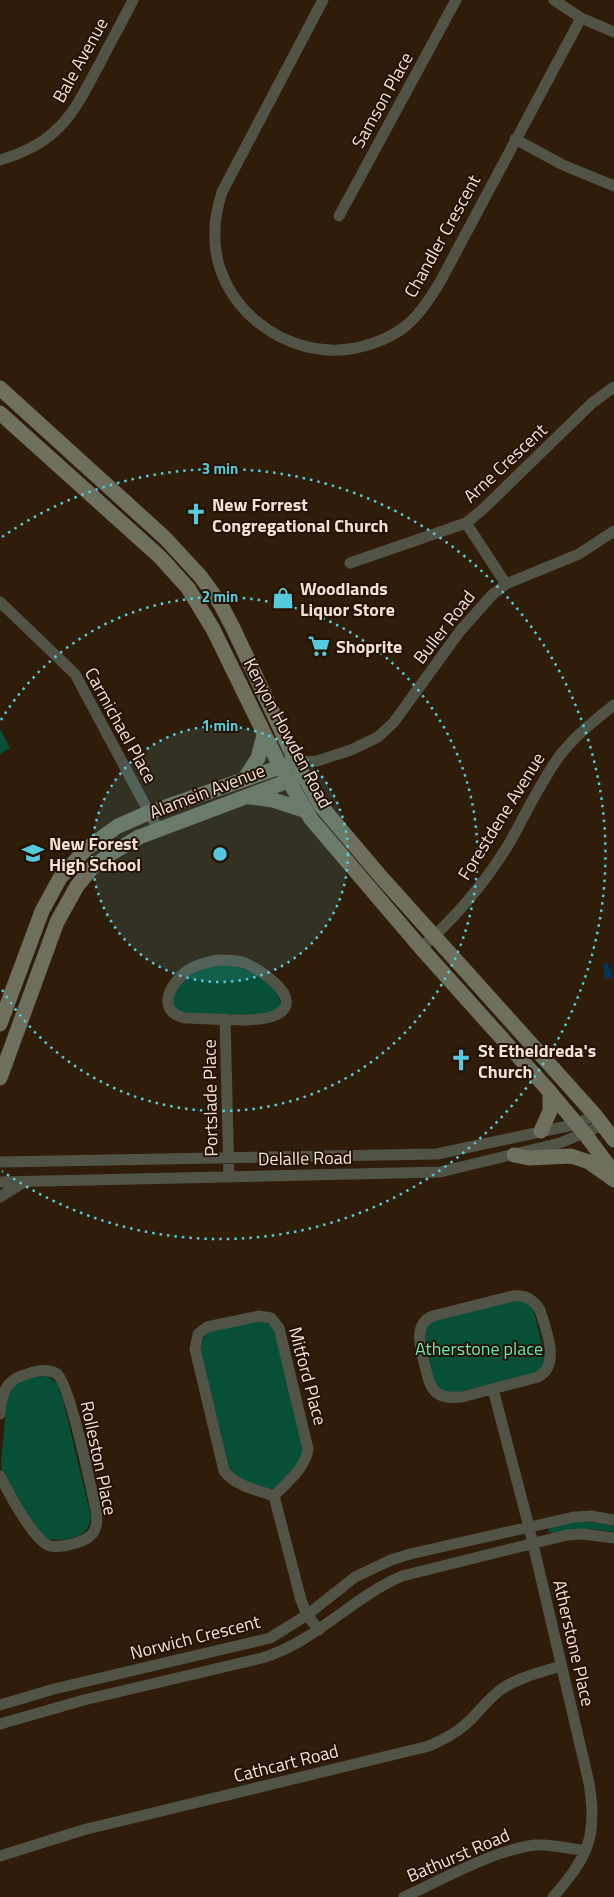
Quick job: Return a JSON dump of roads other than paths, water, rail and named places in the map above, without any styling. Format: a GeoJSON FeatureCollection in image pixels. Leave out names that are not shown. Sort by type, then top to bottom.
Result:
{"type":"FeatureCollection","features":[{"type":"Feature","properties":{"kind":"street","name":"Bale Avenue"},"geometry":{"type":"LineString","coordinates":[[0,160],[30,148],[55,131],[66,119],[90,82],[133,0]]}},
{"type":"Feature","properties":{"kind":"street","name":"Chandler Crescent"},"geometry":{"type":"LineString","coordinates":[[323,0],[237,160],[222,192],[217,208],[215,231],[220,268],[243,309],[264,328],[284,339],[309,348],[328,350],[346,350],[381,341],[407,325],[427,302],[440,282],[581,18]]}},
{"type":"Feature","properties":{"kind":"street","name":"Samson Place"},"geometry":{"type":"LineString","coordinates":[[339,216],[456,0]]}},
{"type":"Feature","properties":{"kind":"street"},"geometry":{"type":"LineString","coordinates":[[554,0],[581,18],[614,32]]}},
{"type":"Feature","properties":{"kind":"street"},"geometry":{"type":"LineString","coordinates":[[516,139],[563,165],[614,186]]}},
{"type":"Feature","properties":{"kind":"street","name":"Arne Crescent"},"geometry":{"type":"LineString","coordinates":[[350,563],[466,523],[482,510],[592,403],[614,387]]}},
{"type":"Feature","properties":{"kind":"street","name":"Kenyon Howden Road"},"geometry":{"type":"LineString","coordinates":[[0,388],[179,551],[208,586],[233,628],[296,762],[312,792],[333,821],[599,1120],[614,1140]]}},
{"type":"Feature","properties":{"kind":"street","name":"Kenyon Howden Road"},"geometry":{"type":"LineString","coordinates":[[0,413],[160,557],[188,588],[213,628],[264,735],[304,810],[421,948],[550,1092],[581,1129],[608,1166]]}},
{"type":"Feature","properties":{"kind":"street"},"geometry":{"type":"LineString","coordinates":[[68,474],[80,460]]}},
{"type":"Feature","properties":{"kind":"street"},"geometry":{"type":"LineString","coordinates":[[466,523],[506,584]]}},
{"type":"Feature","properties":{"kind":"street","name":"Buller Road"},"geometry":{"type":"LineString","coordinates":[[296,762],[318,762],[369,743],[385,731],[476,612],[492,595],[506,584],[579,554],[614,531]]}},
{"type":"Feature","properties":{"kind":"street","name":"Carmichael Place"},"geometry":{"type":"LineString","coordinates":[[0,602],[75,674],[158,829]]}},
{"type":"Feature","properties":{"kind":"street","name":"Forestdene Avenue"},"geometry":{"type":"LineString","coordinates":[[421,948],[482,883],[496,864],[560,755],[579,734],[614,705]]}},
{"type":"Feature","properties":{"kind":"street"},"geometry":{"type":"LineString","coordinates":[[245,778],[258,758],[264,735]]}},
{"type":"Feature","properties":{"kind":"street","name":"Alamein Avenue"},"geometry":{"type":"LineString","coordinates":[[0,1024],[39,917],[60,878],[70,864],[100,837],[148,812],[296,762]]}},
{"type":"Feature","properties":{"kind":"street","name":"Buller Road"},"geometry":{"type":"LineString","coordinates":[[304,776],[318,762]]}},
{"type":"Feature","properties":{"kind":"street","name":"Alamein Avenue"},"geometry":{"type":"LineString","coordinates":[[0,1078],[57,922],[72,894],[92,868],[110,854],[139,837],[304,776]]}},
{"type":"Feature","properties":{"kind":"street"},"geometry":{"type":"LineString","coordinates":[[246,797],[273,800],[304,810]]}},
{"type":"Feature","properties":{"kind":"street","name":"Portslade Place"},"geometry":{"type":"LineString","coordinates":[[218,960],[231,960],[258,970],[279,987],[286,996],[285,1008],[270,1018],[225,1019],[180,1017],[168,1006],[167,1000],[171,988],[184,974],[199,965],[218,960]]}},
{"type":"Feature","properties":{"kind":"street","name":"Portslade Place"},"geometry":{"type":"LineString","coordinates":[[225,1019],[230,1176]]}},
{"type":"Feature","properties":{"kind":"street"},"geometry":{"type":"LineString","coordinates":[[541,1131],[550,1111],[550,1092]]}},
{"type":"Feature","properties":{"kind":"street","name":"Delalle Road"},"geometry":{"type":"LineString","coordinates":[[0,1182],[440,1172],[560,1143],[599,1120]]}},
{"type":"Feature","properties":{"kind":"street","name":"Delalle Road"},"geometry":{"type":"LineString","coordinates":[[0,1162],[437,1154],[541,1131],[581,1129]]}},
{"type":"Feature","properties":{"kind":"street"},"geometry":{"type":"LineString","coordinates":[[514,1155],[529,1158],[571,1156],[608,1166],[614,1180]]}},
{"type":"Feature","properties":{"kind":"street"},"geometry":{"type":"LineString","coordinates":[[0,1197],[25,1181]]}},
{"type":"Feature","properties":{"kind":"street"},"geometry":{"type":"LineString","coordinates":[[513,1296],[525,1296],[536,1304],[540,1310],[551,1354],[549,1365],[543,1374],[538,1377],[494,1389],[452,1398],[439,1394],[432,1389],[419,1342],[420,1330],[426,1321],[433,1316],[513,1296]]}},
{"type":"Feature","properties":{"kind":"street","name":"Mitford Place"},"geometry":{"type":"LineString","coordinates":[[259,1316],[270,1318],[276,1322],[279,1328],[308,1449],[307,1458],[299,1470],[274,1496],[239,1483],[228,1477],[224,1471],[195,1349],[198,1334],[208,1328],[259,1316]]}},
{"type":"Feature","properties":{"kind":"street","name":"Rolleston Place"},"geometry":{"type":"LineString","coordinates":[[0,1414],[2,1396],[12,1380],[24,1374],[44,1370],[51,1371],[60,1378],[68,1396],[96,1510],[96,1526],[93,1534],[84,1540],[56,1547],[45,1543],[29,1525],[0,1476]]}},
{"type":"Feature","properties":{"kind":"street","name":"Atherstone Place"},"geometry":{"type":"LineString","coordinates":[[494,1389],[529,1527],[593,1806],[593,1820],[585,1851],[573,1874],[553,1897]]}},
{"type":"Feature","properties":{"kind":"street"},"geometry":{"type":"LineString","coordinates":[[274,1496],[293,1575],[307,1615],[319,1630]]}},
{"type":"Feature","properties":{"kind":"street","name":"Norwich Crescent"},"geometry":{"type":"LineString","coordinates":[[0,1705],[270,1638],[307,1615],[355,1577],[391,1560],[574,1517],[591,1516],[614,1520]]}},
{"type":"Feature","properties":{"kind":"street","name":"Norwich Crescent"},"geometry":{"type":"LineString","coordinates":[[0,1724],[84,1700],[275,1654],[292,1647],[387,1582],[402,1576],[567,1535],[583,1534],[614,1538]]}},
{"type":"Feature","properties":{"kind":"street"},"geometry":{"type":"LineString","coordinates":[[194,1656],[199,1673]]}},
{"type":"Feature","properties":{"kind":"street","name":"Cathcart Road"},"geometry":{"type":"LineString","coordinates":[[0,1856],[83,1830],[429,1746],[466,1724],[491,1697],[502,1689],[528,1676],[561,1666]]}},
{"type":"Feature","properties":{"kind":"street"},"geometry":{"type":"LineString","coordinates":[[79,1684],[84,1700]]}},
{"type":"Feature","properties":{"kind":"street","name":"Bathurst Road"},"geometry":{"type":"LineString","coordinates":[[404,1897],[510,1850],[552,1845],[585,1851]]}},
{"type":"Feature","properties":{"kind":"water"},"geometry":{"type":"Polygon","coordinates":[[[603,963],[608,963],[612,974],[611,978],[605,979],[603,963]]]}},
{"type":"Feature","properties":{"kind":"place","name":"New Forrest Congregational Church"},"geometry":{"type":"Point","coordinates":[196,514]}},
{"type":"Feature","properties":{"kind":"place","name":"Woodlands Liquor Store"},"geometry":{"type":"Point","coordinates":[283,598]}},
{"type":"Feature","properties":{"kind":"place","name":"Shoprite"},"geometry":{"type":"Point","coordinates":[319,646]}},
{"type":"Feature","properties":{"kind":"place","name":"New Forest High School"},"geometry":{"type":"Point","coordinates":[33,853]}},
{"type":"Feature","properties":{"kind":"place","name":"St Etheldreda's Church"},"geometry":{"type":"Point","coordinates":[461,1060]}},
{"type":"Feature","properties":{"kind":"park label","name":"Atherstone place"},"geometry":{"type":"Point","coordinates":[479,1348]}}]}
